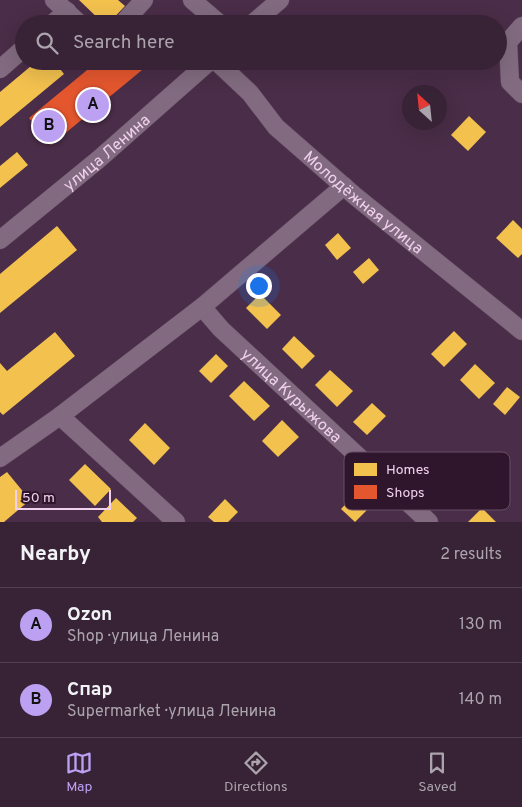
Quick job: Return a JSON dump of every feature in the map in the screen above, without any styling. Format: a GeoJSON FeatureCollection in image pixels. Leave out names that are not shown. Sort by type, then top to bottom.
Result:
{"type":"FeatureCollection","features":[{"type":"Feature","properties":{"kind":"street"},"geometry":{"type":"LineString","coordinates":[[130,15],[144,0]]}},
{"type":"Feature","properties":{"kind":"street"},"geometry":{"type":"LineString","coordinates":[[192,0],[210,15]]}},
{"type":"Feature","properties":{"kind":"street"},"geometry":{"type":"LineString","coordinates":[[262,15],[280,0]]}},
{"type":"Feature","properties":{"kind":"street"},"geometry":{"type":"LineString","coordinates":[[60,6],[70,15]]}},
{"type":"Feature","properties":{"kind":"street"},"geometry":{"type":"LineString","coordinates":[[522,26],[508,42],[510,82],[522,94]]}},
{"type":"Feature","properties":{"kind":"street"},"geometry":{"type":"LineString","coordinates":[[0,69],[15,56]]}},
{"type":"Feature","properties":{"kind":"street","name":"улица Ленина"},"geometry":{"type":"LineString","coordinates":[[0,240],[99,159],[200,70]]}},
{"type":"Feature","properties":{"kind":"street","name":"Молодёжная улица"},"geometry":{"type":"LineString","coordinates":[[226,70],[250,93],[276,127],[344,186],[522,331]]}},
{"type":"Feature","properties":{"kind":"street"},"geometry":{"type":"LineString","coordinates":[[0,458],[60,416],[202,307],[344,186]]}},
{"type":"Feature","properties":{"kind":"street","name":"улица Курыжова"},"geometry":{"type":"LineString","coordinates":[[202,307],[221,329],[354,452]]}},
{"type":"Feature","properties":{"kind":"street"},"geometry":{"type":"LineString","coordinates":[[60,416],[176,522]]}},
{"type":"Feature","properties":{"kind":"street","name":"улица Курыжова"},"geometry":{"type":"LineString","coordinates":[[416,510],[429,522]]}},
{"type":"Feature","properties":{"kind":"building: Homes"},"geometry":{"type":"Polygon","coordinates":[[[79,0],[118,0],[125,6],[116,15],[95,15],[79,0]]]}},
{"type":"Feature","properties":{"kind":"building: Homes"},"geometry":{"type":"Polygon","coordinates":[[[26,70],[61,70],[64,74],[0,127],[0,92],[26,70]]]}},
{"type":"Feature","properties":{"kind":"building: Homes"},"geometry":{"type":"Polygon","coordinates":[[[469,116],[486,132],[468,151],[451,135],[469,116]]]}},
{"type":"Feature","properties":{"kind":"building: Homes"},"geometry":{"type":"Polygon","coordinates":[[[17,152],[28,165],[0,188],[0,166],[17,152]]]}},
{"type":"Feature","properties":{"kind":"building: Homes"},"geometry":{"type":"Polygon","coordinates":[[[513,220],[522,229],[522,254],[518,258],[496,238],[513,220]]]}},
{"type":"Feature","properties":{"kind":"building: Homes"},"geometry":{"type":"Polygon","coordinates":[[[57,226],[77,250],[0,313],[0,274],[57,226]]]}},
{"type":"Feature","properties":{"kind":"building: Homes"},"geometry":{"type":"Polygon","coordinates":[[[338,233],[351,248],[337,260],[325,245],[338,233]]]}},
{"type":"Feature","properties":{"kind":"building: Homes"},"geometry":{"type":"Polygon","coordinates":[[[369,258],[379,270],[363,284],[353,272],[369,258]]]}},
{"type":"Feature","properties":{"kind":"building: Homes"},"geometry":{"type":"Polygon","coordinates":[[[260,294],[281,315],[267,329],[246,308],[260,294]]]}},
{"type":"Feature","properties":{"kind":"building: Homes"},"geometry":{"type":"Polygon","coordinates":[[[454,331],[467,344],[444,367],[431,354],[454,331]]]}},
{"type":"Feature","properties":{"kind":"building: Homes"},"geometry":{"type":"Polygon","coordinates":[[[55,332],[75,356],[3,415],[0,412],[0,363],[7,371],[55,332]]]}},
{"type":"Feature","properties":{"kind":"building: Homes"},"geometry":{"type":"Polygon","coordinates":[[[294,336],[315,356],[302,369],[282,349],[294,336]]]}},
{"type":"Feature","properties":{"kind":"building: Homes"},"geometry":{"type":"Polygon","coordinates":[[[216,354],[228,366],[211,383],[199,371],[216,354]]]}},
{"type":"Feature","properties":{"kind":"building: Homes"},"geometry":{"type":"Polygon","coordinates":[[[475,364],[495,383],[479,399],[460,380],[475,364]]]}},
{"type":"Feature","properties":{"kind":"building: Homes"},"geometry":{"type":"Polygon","coordinates":[[[330,370],[353,391],[337,407],[315,385],[330,370]]]}},
{"type":"Feature","properties":{"kind":"building: Homes"},"geometry":{"type":"Polygon","coordinates":[[[244,381],[270,406],[254,421],[229,396],[244,381]]]}},
{"type":"Feature","properties":{"kind":"building: Homes"},"geometry":{"type":"Polygon","coordinates":[[[507,387],[520,397],[505,415],[493,404],[507,387]]]}},
{"type":"Feature","properties":{"kind":"building: Homes"},"geometry":{"type":"Polygon","coordinates":[[[372,403],[386,416],[367,435],[353,422],[372,403]]]}},
{"type":"Feature","properties":{"kind":"building: Homes"},"geometry":{"type":"Polygon","coordinates":[[[282,420],[299,437],[278,457],[262,441],[282,420]]]}},
{"type":"Feature","properties":{"kind":"building: Homes"},"geometry":{"type":"Polygon","coordinates":[[[145,423],[170,448],[154,465],[129,440],[145,423]]]}},
{"type":"Feature","properties":{"kind":"building: Homes"},"geometry":{"type":"Polygon","coordinates":[[[85,464],[111,489],[95,506],[69,480],[85,464]]]}},
{"type":"Feature","properties":{"kind":"building: Homes"},"geometry":{"type":"Polygon","coordinates":[[[7,472],[30,500],[4,522],[0,522],[0,477],[7,472]]]}},
{"type":"Feature","properties":{"kind":"building: Homes"},"geometry":{"type":"Polygon","coordinates":[[[116,498],[137,518],[133,522],[102,522],[98,517],[116,498]]]}},
{"type":"Feature","properties":{"kind":"building: Homes"},"geometry":{"type":"Polygon","coordinates":[[[225,499],[238,512],[228,522],[214,522],[208,517],[225,499]]]}},
{"type":"Feature","properties":{"kind":"building: Homes"},"geometry":{"type":"Polygon","coordinates":[[[344,506],[344,510],[367,510],[355,522],[341,509],[344,506]]]}},
{"type":"Feature","properties":{"kind":"building: Homes"},"geometry":{"type":"Polygon","coordinates":[[[480,510],[484,510],[496,522],[468,522],[480,510]]]}},
{"type":"Feature","properties":{"kind":"building: Shops"},"geometry":{"type":"Polygon","coordinates":[[[87,70],[142,70],[51,145],[29,118],[87,70]]]}},
{"type":"Feature","properties":{"kind":"place","name":"Ozon"},"geometry":{"type":"Point","coordinates":[93,105]}},
{"type":"Feature","properties":{"kind":"place","name":"Спар"},"geometry":{"type":"Point","coordinates":[49,126]}}]}
